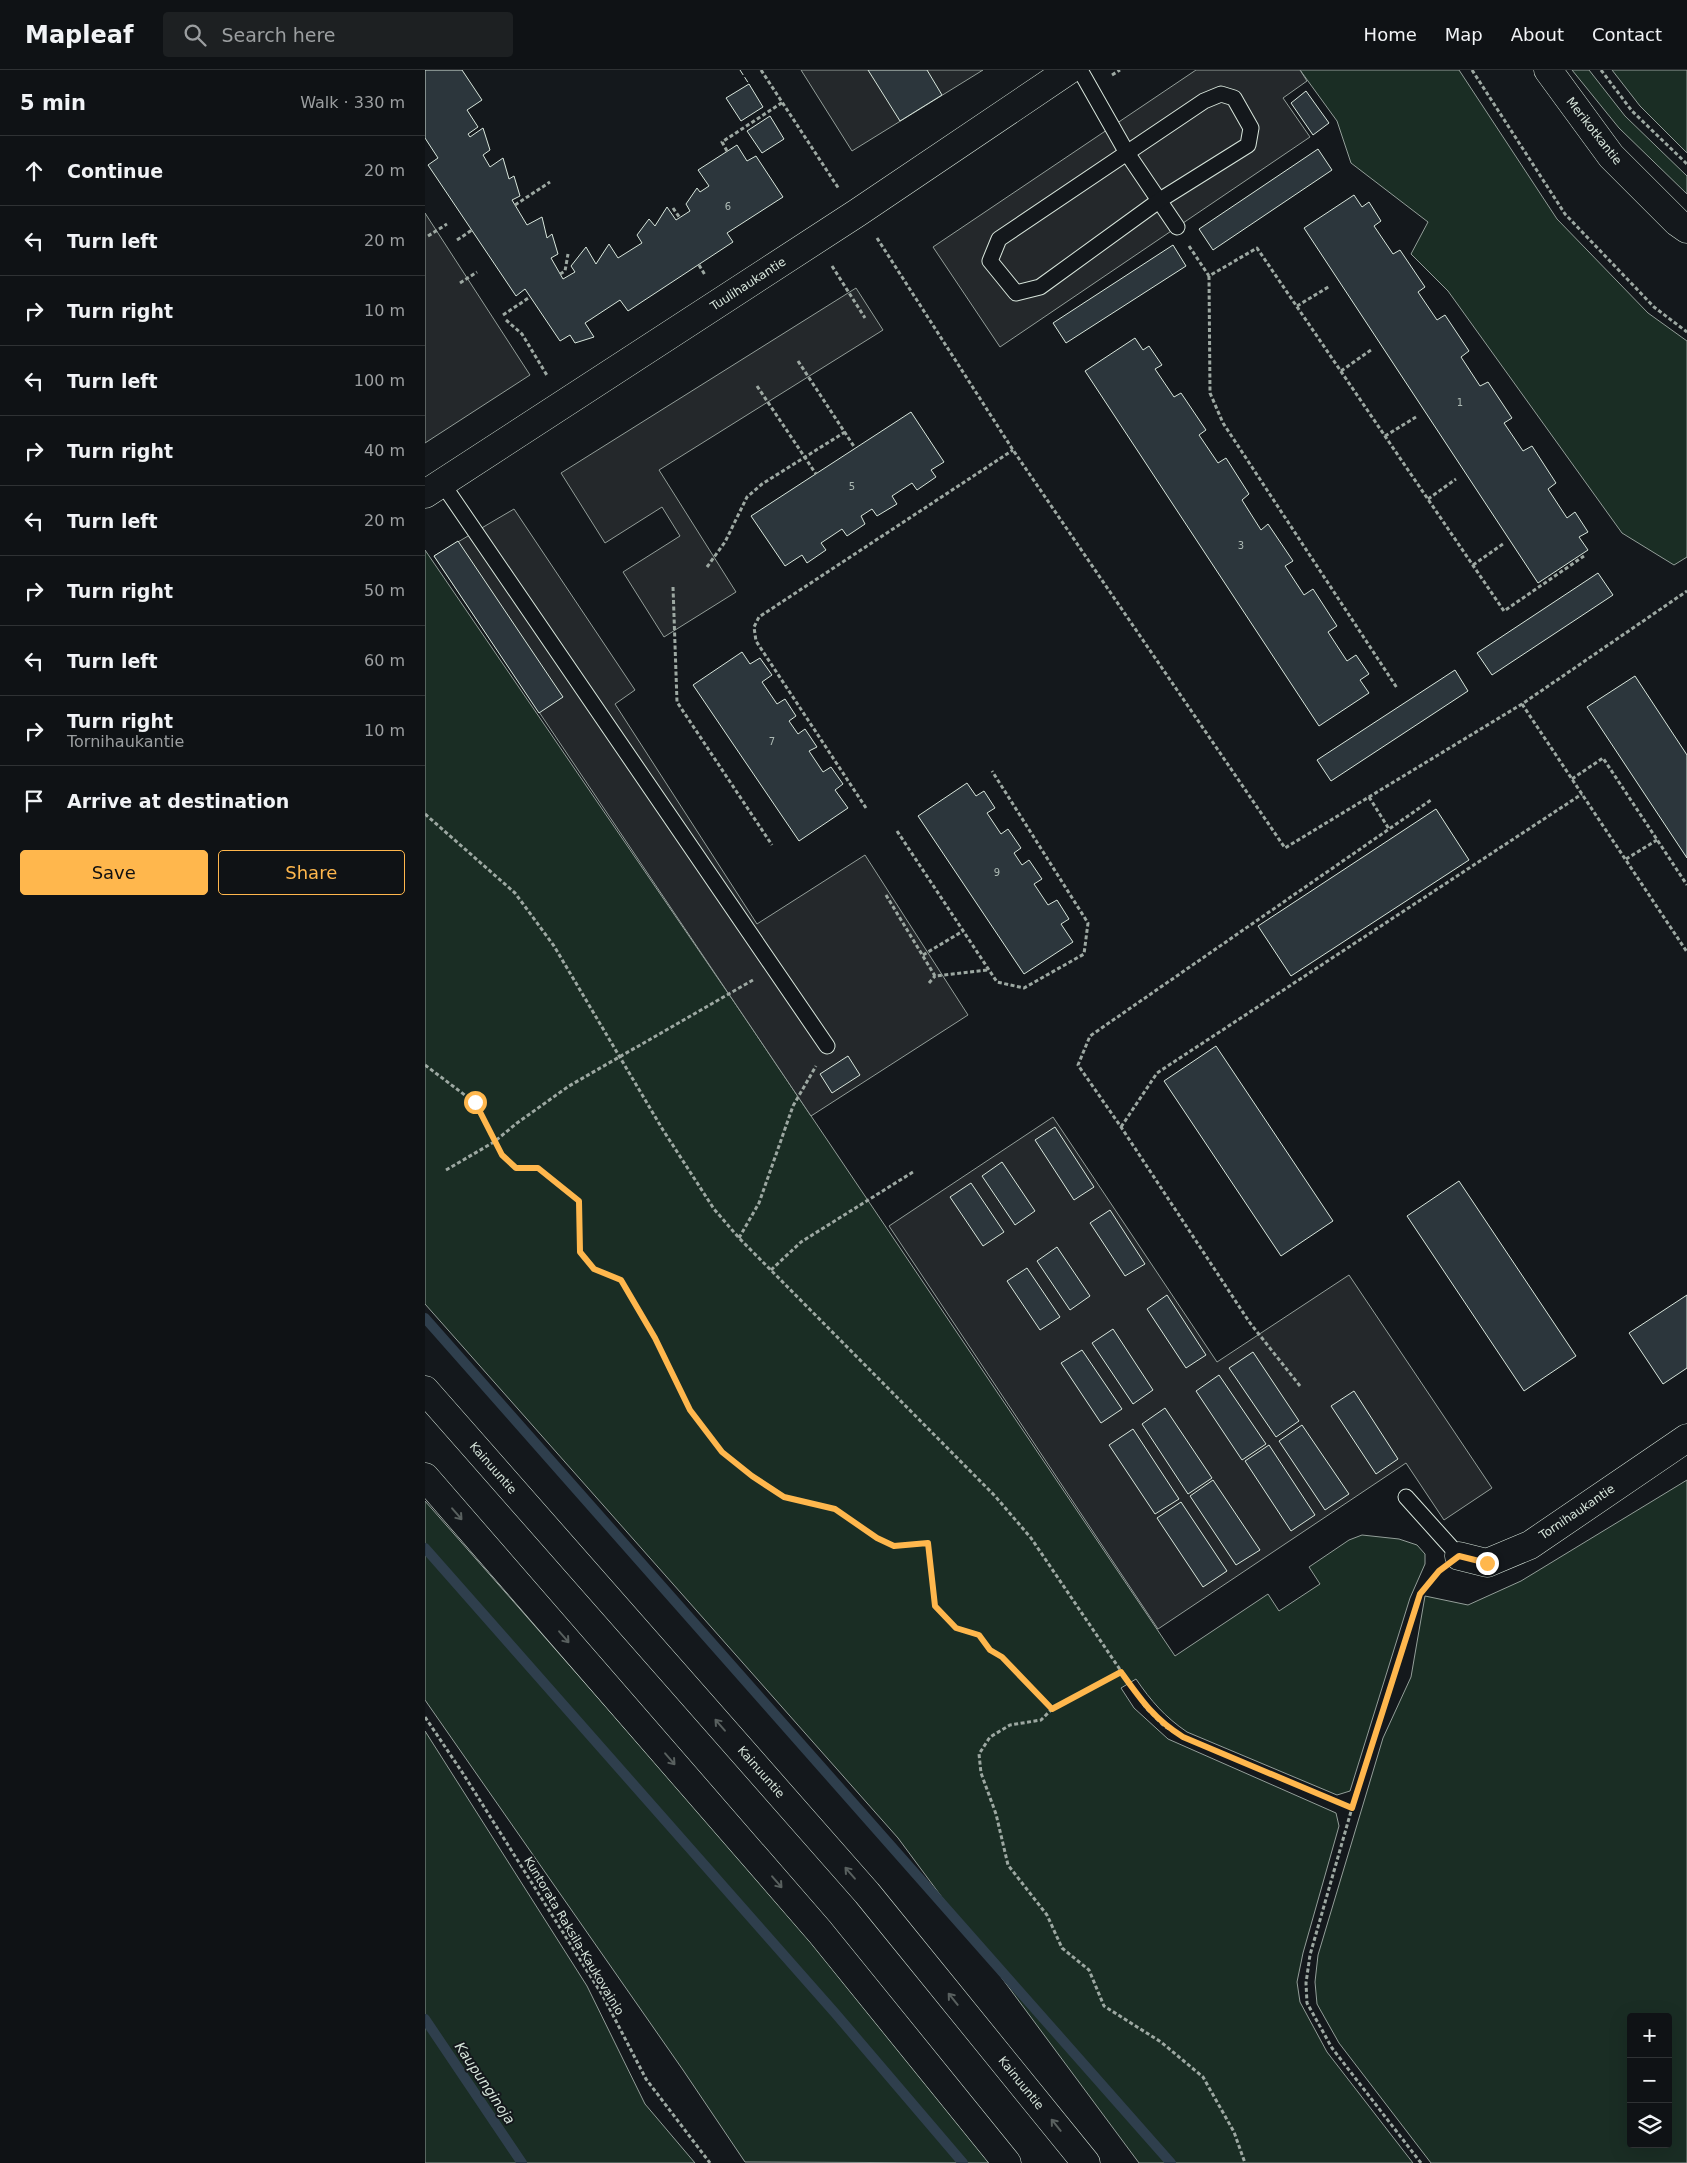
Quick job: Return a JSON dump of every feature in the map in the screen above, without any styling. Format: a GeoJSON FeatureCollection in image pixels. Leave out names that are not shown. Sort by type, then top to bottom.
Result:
{"type":"FeatureCollection","features":[{"type":"Feature","properties":{"kind":"main road","name":"Tuulihaukantie"},"geometry":{"type":"LineString","coordinates":[[433,488],[857,213],[1069,70]]}},
{"type":"Feature","properties":{"kind":"main road","name":"Merikotkantie"},"geometry":{"type":"LineString","coordinates":[[1548,70],[1611,156],[1677,222],[1687,229]]}},
{"type":"Feature","properties":{"kind":"main road","name":"Kainuuntie"},"geometry":{"type":"LineString","coordinates":[[425,1390],[867,1893],[1086,2163]]}},
{"type":"Feature","properties":{"kind":"main road","name":"Tornihaukantie"},"geometry":{"type":"LineString","coordinates":[[1459,1556],[1487,1563],[1530,1545],[1687,1438]]}},
{"type":"Feature","properties":{"kind":"main road"},"geometry":{"type":"LineString","coordinates":[[425,1477],[820,1932],[1007,2163]]}},
{"type":"Feature","properties":{"kind":"lane"},"geometry":{"type":"LineString","coordinates":[[1080,70],[1127,153],[1177,227]]}},
{"type":"Feature","properties":{"kind":"lane"},"geometry":{"type":"LineString","coordinates":[[1221,94],[1234,98],[1251,128],[1248,145],[1160,200],[1040,287],[1017,293],[990,261],[999,238],[1205,101],[1221,94]]}},
{"type":"Feature","properties":{"kind":"lane"},"geometry":{"type":"LineString","coordinates":[[433,488],[774,968],[827,1046]]}},
{"type":"Feature","properties":{"kind":"lane"},"geometry":{"type":"LineString","coordinates":[[1406,1497],[1459,1556]]}},
{"type":"Feature","properties":{"kind":"path"},"geometry":{"type":"LineString","coordinates":[[761,70],[857,213],[871,229],[1013,450],[1285,848],[1522,704],[1687,591]]}},
{"type":"Feature","properties":{"kind":"path"},"geometry":{"type":"LineString","coordinates":[[1472,70],[1565,214],[1654,307],[1687,332]]}},
{"type":"Feature","properties":{"kind":"path"},"geometry":{"type":"LineString","coordinates":[[1601,70],[1632,111],[1687,164]]}},
{"type":"Feature","properties":{"kind":"path"},"geometry":{"type":"LineString","coordinates":[[727,151],[721,142],[783,102]]}},
{"type":"Feature","properties":{"kind":"path"},"geometry":{"type":"LineString","coordinates":[[515,205],[550,182]]}},
{"type":"Feature","properties":{"kind":"path"},"geometry":{"type":"LineString","coordinates":[[673,208],[680,218]]}},
{"type":"Feature","properties":{"kind":"path"},"geometry":{"type":"LineString","coordinates":[[428,236],[447,224]]}},
{"type":"Feature","properties":{"kind":"path"},"geometry":{"type":"LineString","coordinates":[[1177,227],[1209,276],[1210,393],[1223,423],[1397,688]]}},
{"type":"Feature","properties":{"kind":"path"},"geometry":{"type":"LineString","coordinates":[[457,240],[472,230]]}},
{"type":"Feature","properties":{"kind":"path"},"geometry":{"type":"LineString","coordinates":[[1209,276],[1257,248],[1504,611],[1584,556]]}},
{"type":"Feature","properties":{"kind":"path"},"geometry":{"type":"LineString","coordinates":[[560,274],[565,271],[568,254]]}},
{"type":"Feature","properties":{"kind":"path"},"geometry":{"type":"LineString","coordinates":[[699,265],[708,280]]}},
{"type":"Feature","properties":{"kind":"path"},"geometry":{"type":"LineString","coordinates":[[460,283],[477,272]]}},
{"type":"Feature","properties":{"kind":"path"},"geometry":{"type":"LineString","coordinates":[[1297,306],[1330,286]]}},
{"type":"Feature","properties":{"kind":"path"},"geometry":{"type":"LineString","coordinates":[[503,315],[530,298]]}},
{"type":"Feature","properties":{"kind":"path"},"geometry":{"type":"LineString","coordinates":[[506,320],[522,334],[551,382]]}},
{"type":"Feature","properties":{"kind":"path"},"geometry":{"type":"LineString","coordinates":[[1341,371],[1371,350]]}},
{"type":"Feature","properties":{"kind":"path"},"geometry":{"type":"LineString","coordinates":[[798,360],[855,448]]}},
{"type":"Feature","properties":{"kind":"path"},"geometry":{"type":"LineString","coordinates":[[757,386],[816,474]]}},
{"type":"Feature","properties":{"kind":"path"},"geometry":{"type":"LineString","coordinates":[[1385,436],[1416,417]]}},
{"type":"Feature","properties":{"kind":"path"},"geometry":{"type":"LineString","coordinates":[[707,567],[725,542],[747,497],[762,484],[845,432]]}},
{"type":"Feature","properties":{"kind":"path"},"geometry":{"type":"LineString","coordinates":[[866,808],[756,641],[754,627],[759,617],[1013,450]]}},
{"type":"Feature","properties":{"kind":"path"},"geometry":{"type":"LineString","coordinates":[[1429,499],[1456,478]]}},
{"type":"Feature","properties":{"kind":"path"},"geometry":{"type":"LineString","coordinates":[[1473,565],[1503,544]]}},
{"type":"Feature","properties":{"kind":"path"},"geometry":{"type":"LineString","coordinates":[[673,587],[677,702],[772,845]]}},
{"type":"Feature","properties":{"kind":"path"},"geometry":{"type":"LineString","coordinates":[[1522,704],[1687,952]]}},
{"type":"Feature","properties":{"kind":"path"},"geometry":{"type":"LineString","coordinates":[[1572,779],[1603,758],[1687,885]]}},
{"type":"Feature","properties":{"kind":"path"},"geometry":{"type":"LineString","coordinates":[[897,831],[997,982],[1024,988],[1084,954],[1088,923],[992,771]]}},
{"type":"Feature","properties":{"kind":"path"},"geometry":{"type":"LineString","coordinates":[[1121,1127],[1157,1073],[1582,794]]}},
{"type":"Feature","properties":{"kind":"path"},"geometry":{"type":"LineString","coordinates":[[1369,797],[1389,829]]}},
{"type":"Feature","properties":{"kind":"path"},"geometry":{"type":"LineString","coordinates":[[1300,1386],[1250,1323],[1078,1065],[1090,1036],[1431,800]]}},
{"type":"Feature","properties":{"kind":"path"},"geometry":{"type":"LineString","coordinates":[[425,814],[515,893],[554,946],[619,1057],[714,1209],[739,1238],[1001,1503],[1031,1538],[1146,1708],[1164,1726],[1183,1737],[1352,1808]]}},
{"type":"Feature","properties":{"kind":"path"},"geometry":{"type":"LineString","coordinates":[[1626,859],[1657,840]]}},
{"type":"Feature","properties":{"kind":"path"},"geometry":{"type":"LineString","coordinates":[[887,895],[935,976]]}},
{"type":"Feature","properties":{"kind":"path"},"geometry":{"type":"LineString","coordinates":[[923,955],[963,931]]}},
{"type":"Feature","properties":{"kind":"path"},"geometry":{"type":"LineString","coordinates":[[1682,944],[1687,941]]}},
{"type":"Feature","properties":{"kind":"path"},"geometry":{"type":"LineString","coordinates":[[446,1170],[494,1142],[569,1086],[774,968]]}},
{"type":"Feature","properties":{"kind":"path"},"geometry":{"type":"LineString","coordinates":[[929,983],[935,976],[988,970]]}},
{"type":"Feature","properties":{"kind":"path"},"geometry":{"type":"LineString","coordinates":[[739,1238],[759,1203],[793,1106],[827,1046]]}},
{"type":"Feature","properties":{"kind":"path"},"geometry":{"type":"LineString","coordinates":[[425,1065],[475,1102],[502,1155],[516,1168],[538,1168],[579,1201],[580,1252],[594,1269],[621,1280],[655,1338],[690,1410],[722,1452],[752,1476],[784,1497],[835,1509],[894,1546],[928,1543],[935,1606],[956,1628],[979,1635],[990,1650],[1002,1657],[1052,1709]]}},
{"type":"Feature","properties":{"kind":"path"},"geometry":{"type":"LineString","coordinates":[[771,1270],[801,1242],[913,1172]]}},
{"type":"Feature","properties":{"kind":"path"},"geometry":{"type":"LineString","coordinates":[[1421,2163],[1332,2048],[1307,2003],[1306,1983],[1309,1955],[1352,1808],[1420,1594],[1439,1571],[1459,1556]]}},
{"type":"Feature","properties":{"kind":"path"},"geometry":{"type":"LineString","coordinates":[[1121,1672],[1052,1709],[1041,1720],[1009,1725],[990,1737],[979,1754],[981,1773],[996,1814],[1008,1865],[1047,1915],[1062,1948],[1089,1970],[1104,2006],[1161,2042],[1203,2077],[1234,2132],[1245,2163]]}},
{"type":"Feature","properties":{"kind":"path","name":"Kuntorata Raksila-Kaukovainio"},"geometry":{"type":"LineString","coordinates":[[425,1717],[462,1772],[603,1996],[646,2079],[709,2163]]}},
{"type":"Feature","properties":{"kind":"green space"},"geometry":{"type":"Polygon","coordinates":[[[1300,70],[1459,70],[1557,219],[1648,313],[1687,341],[1687,557],[1674,565],[1622,533],[1448,291],[1411,254],[1428,222],[1351,163],[1337,121],[1300,70]]]}},
{"type":"Feature","properties":{"kind":"green space"},"geometry":{"type":"Polygon","coordinates":[[[1572,70],[1589,70],[1625,116],[1687,176],[1687,194],[1619,128],[1572,70]]]}},
{"type":"Feature","properties":{"kind":"green space"},"geometry":{"type":"Polygon","coordinates":[[[1612,70],[1687,70],[1687,153],[1640,106],[1612,70]]]}},
{"type":"Feature","properties":{"kind":"green space"},"geometry":{"type":"Polygon","coordinates":[[[425,550],[743,1015],[1175,1656],[1268,1594],[1279,1611],[1320,1584],[1309,1567],[1349,1540],[1362,1535],[1399,1539],[1417,1545],[1425,1554],[1425,1564],[1410,1598],[1350,1791],[1337,1795],[1187,1732],[1159,1708],[1136,1679],[1121,1688],[1134,1708],[1168,1739],[1336,1813],[1339,1826],[1303,1953],[1297,1982],[1300,2002],[1327,2052],[1413,2163],[1139,2163],[898,1838],[425,1304],[425,550]]]}},
{"type":"Feature","properties":{"kind":"green space"},"geometry":{"type":"Polygon","coordinates":[[[1687,1480],[1687,2163],[1431,2163],[1339,2043],[1317,2004],[1315,1982],[1318,1955],[1383,1738],[1411,1677],[1425,1596],[1468,1605],[1521,1581],[1687,1480]]]}},
{"type":"Feature","properties":{"kind":"green space"},"geometry":{"type":"Polygon","coordinates":[[[425,1501],[876,2014],[995,2163],[745,2162],[425,1700],[425,1501]]]}},
{"type":"Feature","properties":{"kind":"green space"},"geometry":{"type":"Polygon","coordinates":[[[425,1731],[587,1986],[645,2104],[695,2163],[425,2163],[425,1731]]]}},
{"type":"Feature","properties":{"kind":"shaded area"},"geometry":{"type":"Polygon","coordinates":[[[801,70],[983,70],[852,151],[801,70]]]}},
{"type":"Feature","properties":{"kind":"shaded area"},"geometry":{"type":"Polygon","coordinates":[[[1196,70],[1300,70],[1307,81],[1283,98],[1310,137],[1000,347],[933,247],[1196,70]]]}},
{"type":"Feature","properties":{"kind":"shaded area"},"geometry":{"type":"Polygon","coordinates":[[[425,213],[530,375],[425,443],[425,213]]]}},
{"type":"Feature","properties":{"kind":"shaded area"},"geometry":{"type":"Polygon","coordinates":[[[856,288],[883,330],[659,470],[736,592],[664,637],[623,572],[680,536],[662,507],[605,543],[561,473],[856,288]]]}},
{"type":"Feature","properties":{"kind":"shaded area"},"geometry":{"type":"Polygon","coordinates":[[[514,509],[635,690],[615,704],[757,924],[865,855],[968,1015],[811,1116],[434,556],[514,509]]]}},
{"type":"Feature","properties":{"kind":"shaded area"},"geometry":{"type":"Polygon","coordinates":[[[1053,1117],[1217,1362],[1349,1275],[1492,1488],[1444,1520],[1406,1463],[1158,1629],[889,1226],[1053,1117]]]}},
{"type":"Feature","properties":{"kind":"building"},"geometry":{"type":"Polygon","coordinates":[[[425,70],[462,70],[482,100],[467,110],[478,127],[468,134],[470,137],[483,128],[490,150],[483,155],[490,167],[503,158],[509,179],[514,176],[520,196],[512,200],[527,225],[542,217],[547,238],[552,234],[558,254],[551,258],[563,279],[575,272],[571,266],[586,247],[596,264],[609,244],[618,258],[642,243],[637,235],[649,219],[655,226],[667,207],[676,220],[690,211],[686,204],[697,188],[700,192],[709,186],[698,170],[737,145],[747,161],[756,156],[783,197],[727,233],[733,242],[628,311],[620,300],[585,323],[594,337],[575,343],[570,335],[560,341],[525,289],[516,296],[428,165],[438,158],[425,138],[425,70]]]}},
{"type":"Feature","properties":{"kind":"building"},"geometry":{"type":"Polygon","coordinates":[[[868,70],[927,70],[942,95],[900,121],[868,70]]]}},
{"type":"Feature","properties":{"kind":"building"},"geometry":{"type":"Polygon","coordinates":[[[749,84],[763,107],[741,121],[726,98],[749,84]]]}},
{"type":"Feature","properties":{"kind":"building"},"geometry":{"type":"Polygon","coordinates":[[[1306,91],[1329,123],[1313,135],[1291,103],[1306,91]]]}},
{"type":"Feature","properties":{"kind":"building"},"geometry":{"type":"Polygon","coordinates":[[[770,116],[784,139],[762,153],[747,131],[770,116]]]}},
{"type":"Feature","properties":{"kind":"building"},"geometry":{"type":"Polygon","coordinates":[[[1318,149],[1332,170],[1213,250],[1199,229],[1318,149]]]}},
{"type":"Feature","properties":{"kind":"building"},"geometry":{"type":"Polygon","coordinates":[[[1354,195],[1362,207],[1369,202],[1381,221],[1374,226],[1393,254],[1400,250],[1425,287],[1418,292],[1437,320],[1445,315],[1469,351],[1461,357],[1480,386],[1488,382],[1512,418],[1504,423],[1523,451],[1532,446],[1556,483],[1548,489],[1567,518],[1575,512],[1588,532],[1579,537],[1588,550],[1538,583],[1304,228],[1354,195]]]}},
{"type":"Feature","properties":{"kind":"building"},"geometry":{"type":"Polygon","coordinates":[[[1173,245],[1186,266],[1066,343],[1053,323],[1173,245]]]}},
{"type":"Feature","properties":{"kind":"building"},"geometry":{"type":"Polygon","coordinates":[[[1135,338],[1143,350],[1149,346],[1162,365],[1155,369],[1174,397],[1181,393],[1206,430],[1199,435],[1218,463],[1226,458],[1249,494],[1242,500],[1261,530],[1268,524],[1293,561],[1285,566],[1304,595],[1313,589],[1337,626],[1328,632],[1347,661],[1356,655],[1369,674],[1360,680],[1369,693],[1319,726],[1085,371],[1135,338]]]}},
{"type":"Feature","properties":{"kind":"building"},"geometry":{"type":"Polygon","coordinates":[[[911,412],[944,462],[931,470],[936,477],[917,490],[912,483],[892,496],[897,504],[877,516],[872,509],[861,516],[865,524],[847,536],[842,529],[821,543],[826,550],[807,563],[802,555],[785,566],[751,516],[911,412]]]}},
{"type":"Feature","properties":{"kind":"building"},"geometry":{"type":"Polygon","coordinates":[[[458,541],[563,697],[539,713],[434,556],[458,541]]]}},
{"type":"Feature","properties":{"kind":"building"},"geometry":{"type":"Polygon","coordinates":[[[1598,573],[1613,595],[1492,675],[1477,653],[1598,573]]]}},
{"type":"Feature","properties":{"kind":"building"},"geometry":{"type":"Polygon","coordinates":[[[742,652],[750,664],[760,658],[772,675],[762,682],[777,704],[785,699],[796,716],[789,721],[798,734],[805,729],[817,747],[809,751],[823,772],[831,767],[843,784],[835,790],[848,808],[799,841],[693,685],[742,652]]]}},
{"type":"Feature","properties":{"kind":"building"},"geometry":{"type":"Polygon","coordinates":[[[1455,670],[1468,691],[1331,781],[1317,760],[1455,670]]]}},
{"type":"Feature","properties":{"kind":"building"},"geometry":{"type":"Polygon","coordinates":[[[1635,676],[1687,755],[1687,858],[1587,707],[1635,676]]]}},
{"type":"Feature","properties":{"kind":"building"},"geometry":{"type":"Polygon","coordinates":[[[967,783],[976,796],[984,791],[995,808],[987,813],[1001,834],[1008,829],[1021,848],[1014,853],[1022,865],[1029,860],[1042,879],[1034,884],[1048,905],[1057,900],[1069,919],[1061,924],[1073,942],[1024,974],[918,816],[967,783]]]}},
{"type":"Feature","properties":{"kind":"building"},"geometry":{"type":"Polygon","coordinates":[[[1436,809],[1469,860],[1291,976],[1258,926],[1436,809]]]}},
{"type":"Feature","properties":{"kind":"building"},"geometry":{"type":"Polygon","coordinates":[[[1216,1046],[1333,1221],[1281,1256],[1164,1081],[1216,1046]]]}},
{"type":"Feature","properties":{"kind":"building"},"geometry":{"type":"Polygon","coordinates":[[[848,1056],[860,1075],[832,1093],[820,1074],[848,1056]]]}},
{"type":"Feature","properties":{"kind":"building"},"geometry":{"type":"Polygon","coordinates":[[[1055,1127],[1094,1187],[1074,1200],[1035,1140],[1055,1127]]]}},
{"type":"Feature","properties":{"kind":"building"},"geometry":{"type":"Polygon","coordinates":[[[1002,1162],[1035,1211],[1015,1225],[982,1176],[1002,1162]]]}},
{"type":"Feature","properties":{"kind":"building"},"geometry":{"type":"Polygon","coordinates":[[[1459,1181],[1576,1356],[1524,1391],[1407,1216],[1459,1181]]]}},
{"type":"Feature","properties":{"kind":"building"},"geometry":{"type":"Polygon","coordinates":[[[971,1183],[1004,1232],[983,1246],[950,1197],[971,1183]]]}},
{"type":"Feature","properties":{"kind":"building"},"geometry":{"type":"Polygon","coordinates":[[[1110,1210],[1145,1264],[1125,1276],[1090,1223],[1110,1210]]]}},
{"type":"Feature","properties":{"kind":"building"},"geometry":{"type":"Polygon","coordinates":[[[1057,1247],[1090,1296],[1070,1310],[1037,1261],[1057,1247]]]}},
{"type":"Feature","properties":{"kind":"building"},"geometry":{"type":"Polygon","coordinates":[[[1027,1268],[1060,1317],[1040,1330],[1007,1281],[1027,1268]]]}},
{"type":"Feature","properties":{"kind":"building"},"geometry":{"type":"Polygon","coordinates":[[[1167,1295],[1206,1355],[1186,1368],[1147,1309],[1167,1295]]]}},
{"type":"Feature","properties":{"kind":"building"},"geometry":{"type":"Polygon","coordinates":[[[1687,1295],[1687,1368],[1663,1384],[1629,1333],[1687,1295]]]}},
{"type":"Feature","properties":{"kind":"building"},"geometry":{"type":"Polygon","coordinates":[[[1113,1329],[1153,1390],[1133,1404],[1092,1343],[1113,1329]]]}},
{"type":"Feature","properties":{"kind":"building"},"geometry":{"type":"Polygon","coordinates":[[[1082,1350],[1122,1409],[1101,1423],[1061,1363],[1082,1350]]]}},
{"type":"Feature","properties":{"kind":"building"},"geometry":{"type":"Polygon","coordinates":[[[1253,1352],[1299,1421],[1276,1437],[1229,1368],[1253,1352]]]}},
{"type":"Feature","properties":{"kind":"building"},"geometry":{"type":"Polygon","coordinates":[[[1219,1375],[1266,1444],[1242,1460],[1196,1391],[1219,1375]]]}},
{"type":"Feature","properties":{"kind":"building"},"geometry":{"type":"Polygon","coordinates":[[[1354,1391],[1398,1459],[1376,1474],[1331,1406],[1354,1391]]]}},
{"type":"Feature","properties":{"kind":"building"},"geometry":{"type":"Polygon","coordinates":[[[1165,1408],[1212,1478],[1188,1494],[1142,1424],[1165,1408]]]}},
{"type":"Feature","properties":{"kind":"building"},"geometry":{"type":"Polygon","coordinates":[[[1302,1425],[1349,1494],[1325,1510],[1279,1441],[1302,1425]]]}},
{"type":"Feature","properties":{"kind":"building"},"geometry":{"type":"Polygon","coordinates":[[[1133,1429],[1179,1499],[1155,1514],[1109,1445],[1133,1429]]]}},
{"type":"Feature","properties":{"kind":"building"},"geometry":{"type":"Polygon","coordinates":[[[1269,1445],[1315,1515],[1291,1531],[1245,1461],[1269,1445]]]}},
{"type":"Feature","properties":{"kind":"building"},"geometry":{"type":"Polygon","coordinates":[[[1213,1480],[1260,1550],[1236,1565],[1190,1496],[1213,1480]]]}},
{"type":"Feature","properties":{"kind":"building"},"geometry":{"type":"Polygon","coordinates":[[[1181,1502],[1227,1571],[1203,1587],[1157,1518],[1181,1502]]]}},
{"type":"Feature","properties":{"kind":"waterway"},"geometry":{"type":"LineString","coordinates":[[425,1318],[1171,2163]]}},
{"type":"Feature","properties":{"kind":"waterway"},"geometry":{"type":"LineString","coordinates":[[425,1548],[835,2013],[963,2163]]}},
{"type":"Feature","properties":{"kind":"waterway","name":"Kaupunginoja"},"geometry":{"type":"LineString","coordinates":[[425,2019],[522,2163]]}},
{"type":"Feature","properties":{"kind":"fence"},"geometry":{"type":"LineString","coordinates":[[740,70],[749,84]]}},
{"type":"Feature","properties":{"kind":"route"},"geometry":{"type":"LineString","coordinates":[[475,1102],[502,1155],[516,1168],[538,1168],[579,1201],[580,1252],[594,1269],[621,1280],[655,1338],[690,1410],[722,1452],[752,1476],[784,1497],[835,1509],[877,1538],[894,1546],[928,1543],[935,1606],[956,1628],[979,1635],[990,1650],[1002,1657],[1052,1709],[1121,1672],[1146,1708],[1164,1726],[1183,1737],[1352,1808],[1420,1594],[1439,1571],[1459,1556],[1487,1563]]}}]}
